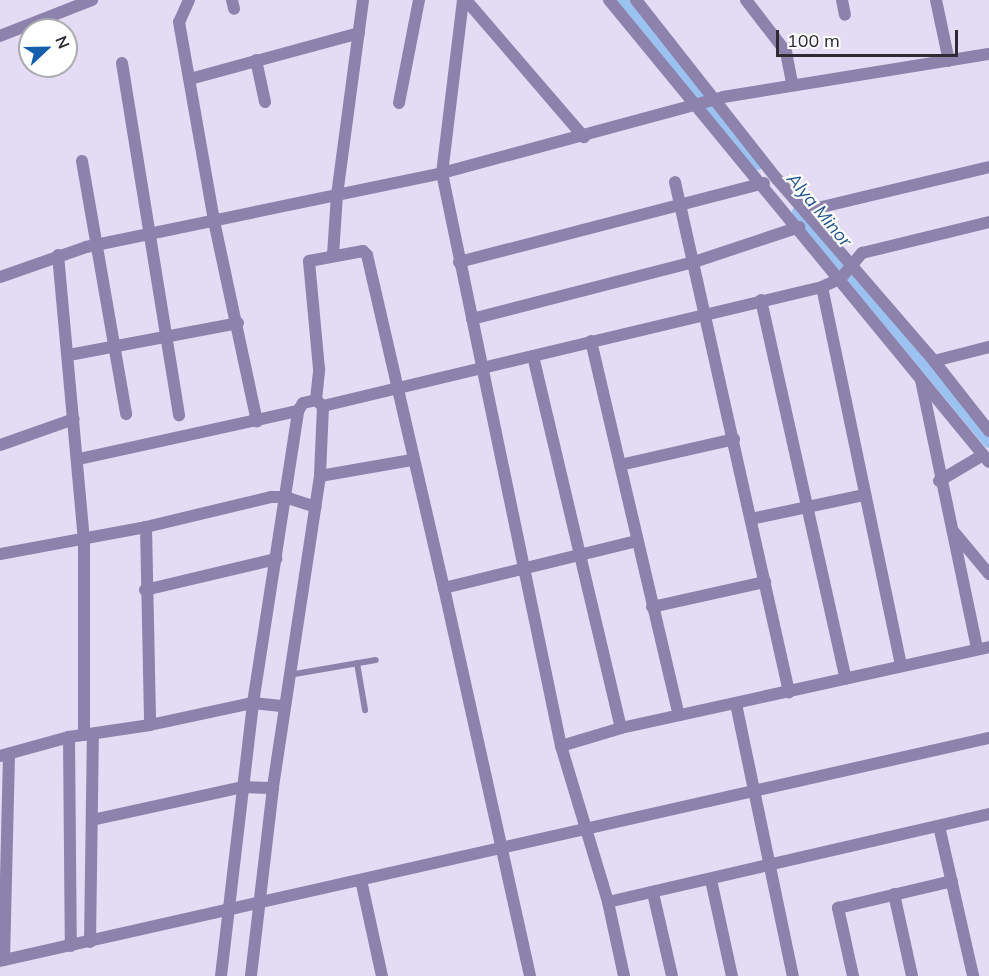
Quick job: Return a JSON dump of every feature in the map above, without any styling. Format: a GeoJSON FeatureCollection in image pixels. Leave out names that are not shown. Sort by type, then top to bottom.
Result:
{"type":"FeatureCollection","features":[{"type":"Feature","properties":{"kind":"street"},"geometry":{"type":"LineString","coordinates":[[0,36],[92,0]]}},
{"type":"Feature","properties":{"kind":"street"},"geometry":{"type":"LineString","coordinates":[[189,0],[179,22],[214,221],[258,421]]}},
{"type":"Feature","properties":{"kind":"street"},"geometry":{"type":"LineString","coordinates":[[333,255],[337,195],[363,0]]}},
{"type":"Feature","properties":{"kind":"street"},"geometry":{"type":"LineString","coordinates":[[399,103],[419,0]]}},
{"type":"Feature","properties":{"kind":"street"},"geometry":{"type":"LineString","coordinates":[[465,0],[584,137]]}},
{"type":"Feature","properties":{"kind":"street"},"geometry":{"type":"LineString","coordinates":[[465,0],[442,173],[459,262],[482,354],[481,367],[561,746],[608,902],[624,976]]}},
{"type":"Feature","properties":{"kind":"street"},"geometry":{"type":"LineString","coordinates":[[609,0],[693,104],[764,183],[986,459],[939,481]]}},
{"type":"Feature","properties":{"kind":"street"},"geometry":{"type":"LineString","coordinates":[[636,0],[805,211],[934,361],[989,431]]}},
{"type":"Feature","properties":{"kind":"street"},"geometry":{"type":"LineString","coordinates":[[746,0],[786,52],[792,84]]}},
{"type":"Feature","properties":{"kind":"street"},"geometry":{"type":"LineString","coordinates":[[842,0],[844,15]]}},
{"type":"Feature","properties":{"kind":"street"},"geometry":{"type":"LineString","coordinates":[[936,0],[949,61]]}},
{"type":"Feature","properties":{"kind":"street"},"geometry":{"type":"LineString","coordinates":[[190,79],[359,33]]}},
{"type":"Feature","properties":{"kind":"street"},"geometry":{"type":"LineString","coordinates":[[0,277],[58,255],[97,245],[442,173],[584,137],[714,99],[792,84],[989,54]]}},
{"type":"Feature","properties":{"kind":"street"},"geometry":{"type":"LineString","coordinates":[[256,60],[265,102]]}},
{"type":"Feature","properties":{"kind":"street"},"geometry":{"type":"LineString","coordinates":[[122,63],[179,415]]}},
{"type":"Feature","properties":{"kind":"street"},"geometry":{"type":"LineString","coordinates":[[82,161],[126,414]]}},
{"type":"Feature","properties":{"kind":"street"},"geometry":{"type":"LineString","coordinates":[[805,211],[989,167]]}},
{"type":"Feature","properties":{"kind":"street"},"geometry":{"type":"LineString","coordinates":[[675,182],[707,314],[789,692]]}},
{"type":"Feature","properties":{"kind":"street"},"geometry":{"type":"LineString","coordinates":[[459,262],[681,208],[764,183]]}},
{"type":"Feature","properties":{"kind":"street"},"geometry":{"type":"LineString","coordinates":[[221,976],[253,703],[298,411],[303,403],[319,403],[398,388],[822,287],[841,278],[850,263],[862,253],[989,222]]}},
{"type":"Feature","properties":{"kind":"street"},"geometry":{"type":"LineString","coordinates":[[472,319],[694,262],[799,227]]}},
{"type":"Feature","properties":{"kind":"street"},"geometry":{"type":"LineString","coordinates":[[252,976],[284,706],[320,476],[320,369],[308,263],[333,255],[367,254],[530,976]]}},
{"type":"Feature","properties":{"kind":"street"},"geometry":{"type":"LineString","coordinates":[[58,255],[79,459],[84,538],[92,820],[90,942]]}},
{"type":"Feature","properties":{"kind":"street"},"geometry":{"type":"LineString","coordinates":[[822,287],[901,666]]}},
{"type":"Feature","properties":{"kind":"street"},"geometry":{"type":"LineString","coordinates":[[761,300],[846,679]]}},
{"type":"Feature","properties":{"kind":"street"},"geometry":{"type":"LineString","coordinates":[[69,355],[238,323]]}},
{"type":"Feature","properties":{"kind":"street"},"geometry":{"type":"LineString","coordinates":[[591,341],[679,716]]}},
{"type":"Feature","properties":{"kind":"street"},"geometry":{"type":"LineString","coordinates":[[934,361],[989,347]]}},
{"type":"Feature","properties":{"kind":"street"},"geometry":{"type":"LineString","coordinates":[[533,356],[582,555],[621,728]]}},
{"type":"Feature","properties":{"kind":"street"},"geometry":{"type":"LineString","coordinates":[[561,746],[621,728],[983,648],[939,481],[921,377]]}},
{"type":"Feature","properties":{"kind":"street"},"geometry":{"type":"LineString","coordinates":[[79,459],[298,411]]}},
{"type":"Feature","properties":{"kind":"street"},"geometry":{"type":"LineString","coordinates":[[0,445],[74,419]]}},
{"type":"Feature","properties":{"kind":"street"},"geometry":{"type":"LineString","coordinates":[[620,465],[734,439]]}},
{"type":"Feature","properties":{"kind":"street"},"geometry":{"type":"LineString","coordinates":[[320,476],[412,460]]}},
{"type":"Feature","properties":{"kind":"street"},"geometry":{"type":"LineString","coordinates":[[751,519],[864,495]]}},
{"type":"Feature","properties":{"kind":"street"},"geometry":{"type":"LineString","coordinates":[[0,554],[146,526],[255,500],[285,497],[315,507]]}},
{"type":"Feature","properties":{"kind":"street"},"geometry":{"type":"LineString","coordinates":[[146,526],[145,590],[150,725]]}},
{"type":"Feature","properties":{"kind":"street"},"geometry":{"type":"LineString","coordinates":[[951,529],[989,574]]}},
{"type":"Feature","properties":{"kind":"street"},"geometry":{"type":"LineString","coordinates":[[444,588],[637,541]]}},
{"type":"Feature","properties":{"kind":"street"},"geometry":{"type":"LineString","coordinates":[[145,590],[276,559]]}},
{"type":"Feature","properties":{"kind":"street"},"geometry":{"type":"LineString","coordinates":[[652,607],[765,582]]}},
{"type":"Feature","properties":{"kind":"street"},"geometry":{"type":"LineString","coordinates":[[284,706],[253,703],[150,725],[69,737],[5,756],[2,960],[90,942],[501,846],[588,831],[989,738]]}},
{"type":"Feature","properties":{"kind":"street"},"geometry":{"type":"LineString","coordinates":[[736,704],[768,867],[793,976]]}},
{"type":"Feature","properties":{"kind":"street"},"geometry":{"type":"LineString","coordinates":[[69,737],[71,946]]}},
{"type":"Feature","properties":{"kind":"street"},"geometry":{"type":"LineString","coordinates":[[92,820],[243,787],[273,788]]}},
{"type":"Feature","properties":{"kind":"street"},"geometry":{"type":"LineString","coordinates":[[608,902],[768,867],[989,814]]}},
{"type":"Feature","properties":{"kind":"street"},"geometry":{"type":"LineString","coordinates":[[939,826],[973,976]]}},
{"type":"Feature","properties":{"kind":"street"},"geometry":{"type":"LineString","coordinates":[[361,880],[382,976]]}},
{"type":"Feature","properties":{"kind":"street"},"geometry":{"type":"LineString","coordinates":[[711,880],[732,976]]}},
{"type":"Feature","properties":{"kind":"street"},"geometry":{"type":"LineString","coordinates":[[853,976],[838,908],[952,881]]}},
{"type":"Feature","properties":{"kind":"street"},"geometry":{"type":"LineString","coordinates":[[653,893],[672,976]]}},
{"type":"Feature","properties":{"kind":"street"},"geometry":{"type":"LineString","coordinates":[[894,894],[912,976]]}},
{"type":"Feature","properties":{"kind":"lane"},"geometry":{"type":"LineString","coordinates":[[289,675],[376,660]]}},
{"type":"Feature","properties":{"kind":"lane"},"geometry":{"type":"LineString","coordinates":[[357,663],[365,710]]}},
{"type":"Feature","properties":{"kind":"waterway","name":"Alya Minor"},"geometry":{"type":"LineString","coordinates":[[622,0],[758,164]]}},
{"type":"Feature","properties":{"kind":"waterway","name":"Alya Minor"},"geometry":{"type":"LineString","coordinates":[[798,212],[989,442]]}}]}
